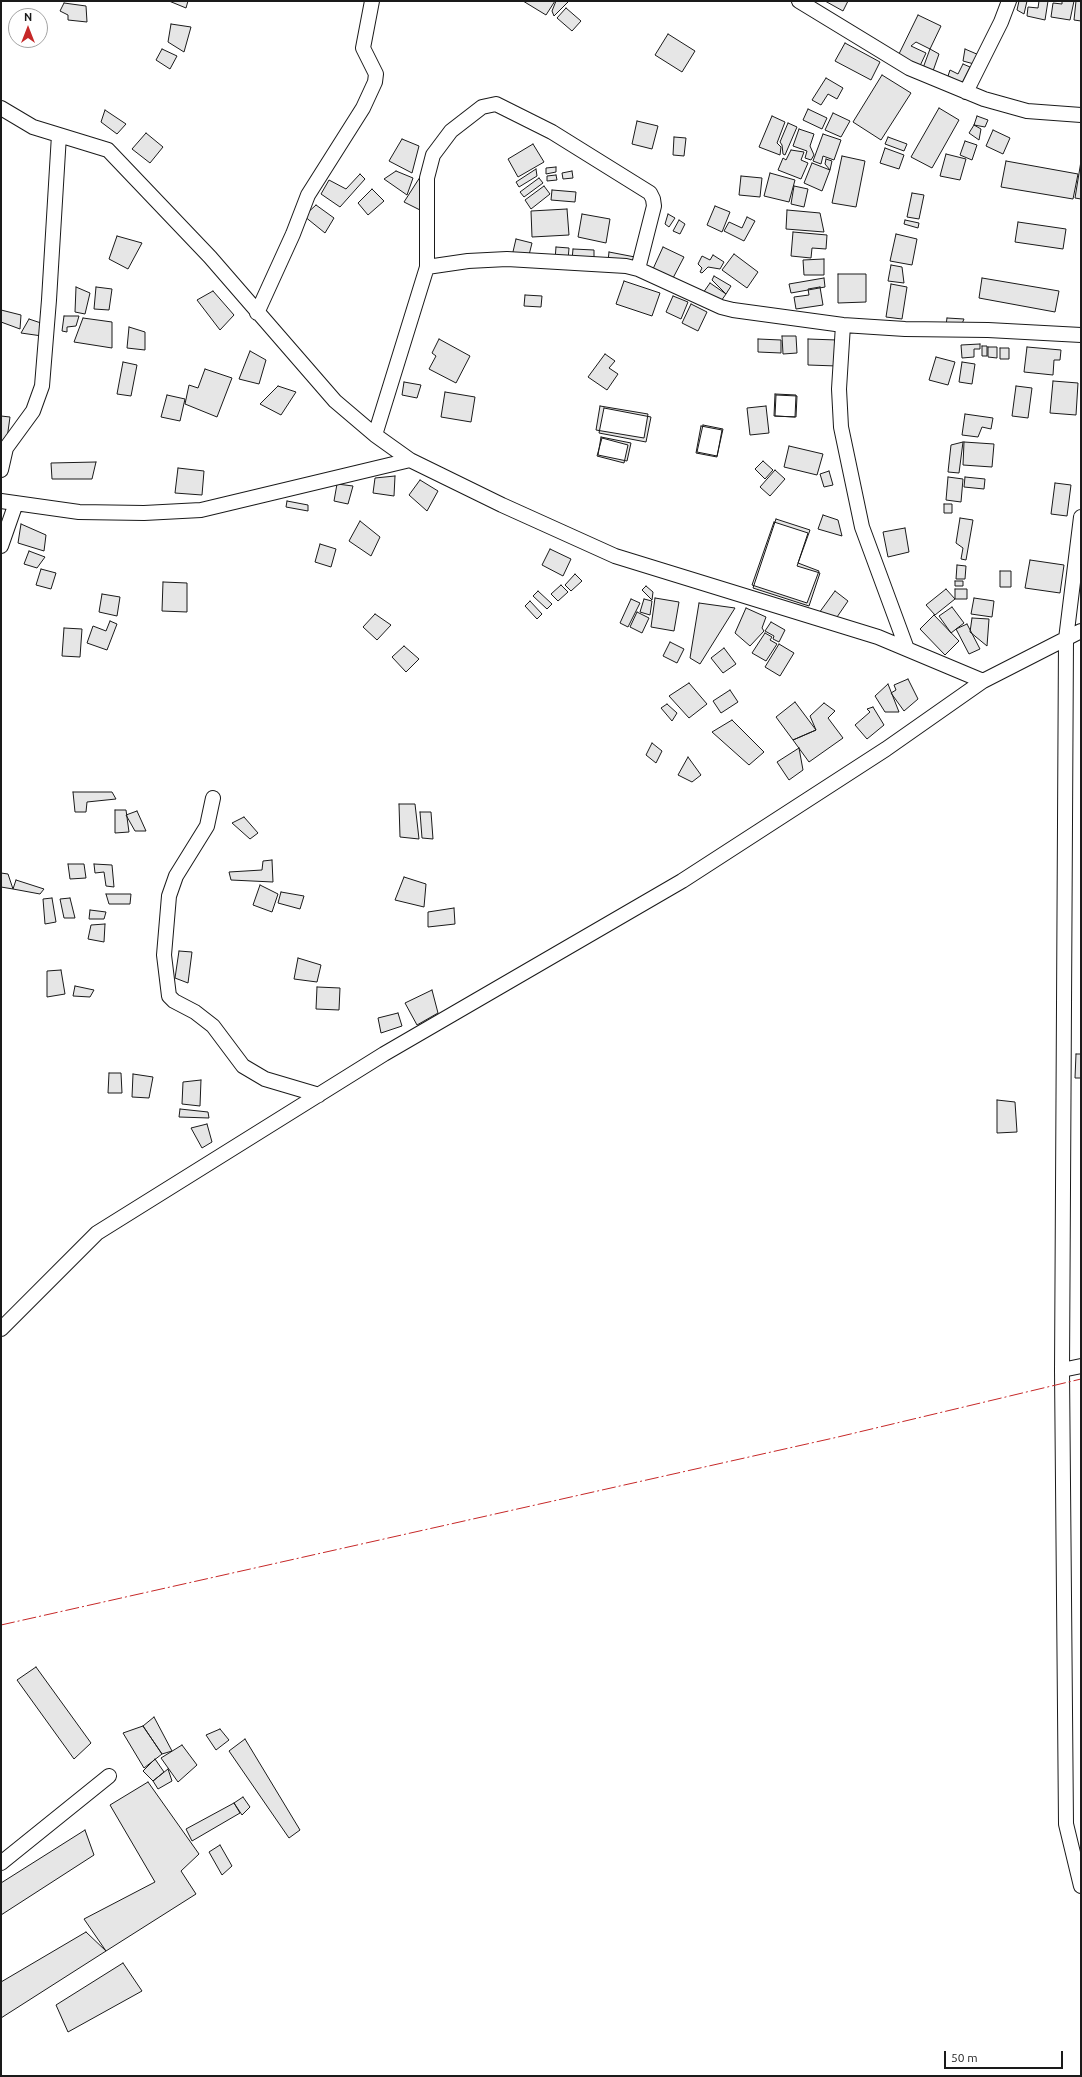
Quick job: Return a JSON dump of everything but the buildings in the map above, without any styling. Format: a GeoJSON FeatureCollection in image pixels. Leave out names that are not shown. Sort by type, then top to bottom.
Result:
{"type":"FeatureCollection","features":[{"type":"Feature","properties":{"kind":"street"},"geometry":{"type":"LineString","coordinates":[[257,313],[293,234],[308,195],[363,108],[375,82],[376,74],[363,48],[372,1]]}},
{"type":"Feature","properties":{"kind":"street"},"geometry":{"type":"LineString","coordinates":[[799,1],[909,68],[966,92],[984,99],[1027,111],[1081,115]]}},
{"type":"Feature","properties":{"kind":"street"},"geometry":{"type":"LineString","coordinates":[[966,92],[1001,22],[1009,1]]}},
{"type":"Feature","properties":{"kind":"street"},"geometry":{"type":"LineString","coordinates":[[375,435],[427,266],[427,178],[433,156],[451,131],[482,107],[496,104],[552,132],[650,193],[654,206],[638,269]]}},
{"type":"Feature","properties":{"kind":"street"},"geometry":{"type":"LineString","coordinates":[[1,108],[33,127],[108,150],[210,257],[257,313],[335,401],[375,435],[410,460],[502,506],[615,556],[878,637],[983,681]]}},
{"type":"Feature","properties":{"kind":"street"},"geometry":{"type":"LineString","coordinates":[[1,470],[6,448],[33,411],[42,386],[50,300],[59,135]]}},
{"type":"Feature","properties":{"kind":"street"},"geometry":{"type":"LineString","coordinates":[[427,266],[468,261],[507,259],[626,266],[638,269],[727,309],[843,325],[905,329],[981,330],[1081,335]]}},
{"type":"Feature","properties":{"kind":"street"},"geometry":{"type":"LineString","coordinates":[[843,325],[839,389],[841,427],[862,527],[907,649]]}},
{"type":"Feature","properties":{"kind":"street"},"geometry":{"type":"LineString","coordinates":[[1,501],[79,512],[144,513],[201,510],[410,460]]}},
{"type":"Feature","properties":{"kind":"street"},"geometry":{"type":"LineString","coordinates":[[1,546],[16,503]]}},
{"type":"Feature","properties":{"kind":"street"},"geometry":{"type":"LineString","coordinates":[[1081,516],[1066,639],[1062,1370],[1066,1824],[1081,1886]]}},
{"type":"Feature","properties":{"kind":"street"},"geometry":{"type":"LineString","coordinates":[[1,1329],[98,1233],[384,1054],[682,881],[886,749],[983,681],[1081,631]]}},
{"type":"Feature","properties":{"kind":"street"},"geometry":{"type":"LineString","coordinates":[[213,798],[207,826],[176,876],[169,896],[164,955],[169,996],[174,1002],[195,1012],[213,1026],[243,1066],[265,1079],[319,1095]]}},
{"type":"Feature","properties":{"kind":"street"},"geometry":{"type":"LineString","coordinates":[[1062,1370],[1081,1366]]}},
{"type":"Feature","properties":{"kind":"street"},"geometry":{"type":"LineString","coordinates":[[1,1863],[109,1776]]}},
{"type":"Feature","properties":{"kind":"power"},"geometry":{"type":"LineString","coordinates":[[1,1625],[838,1437],[1081,1379]]}}]}
